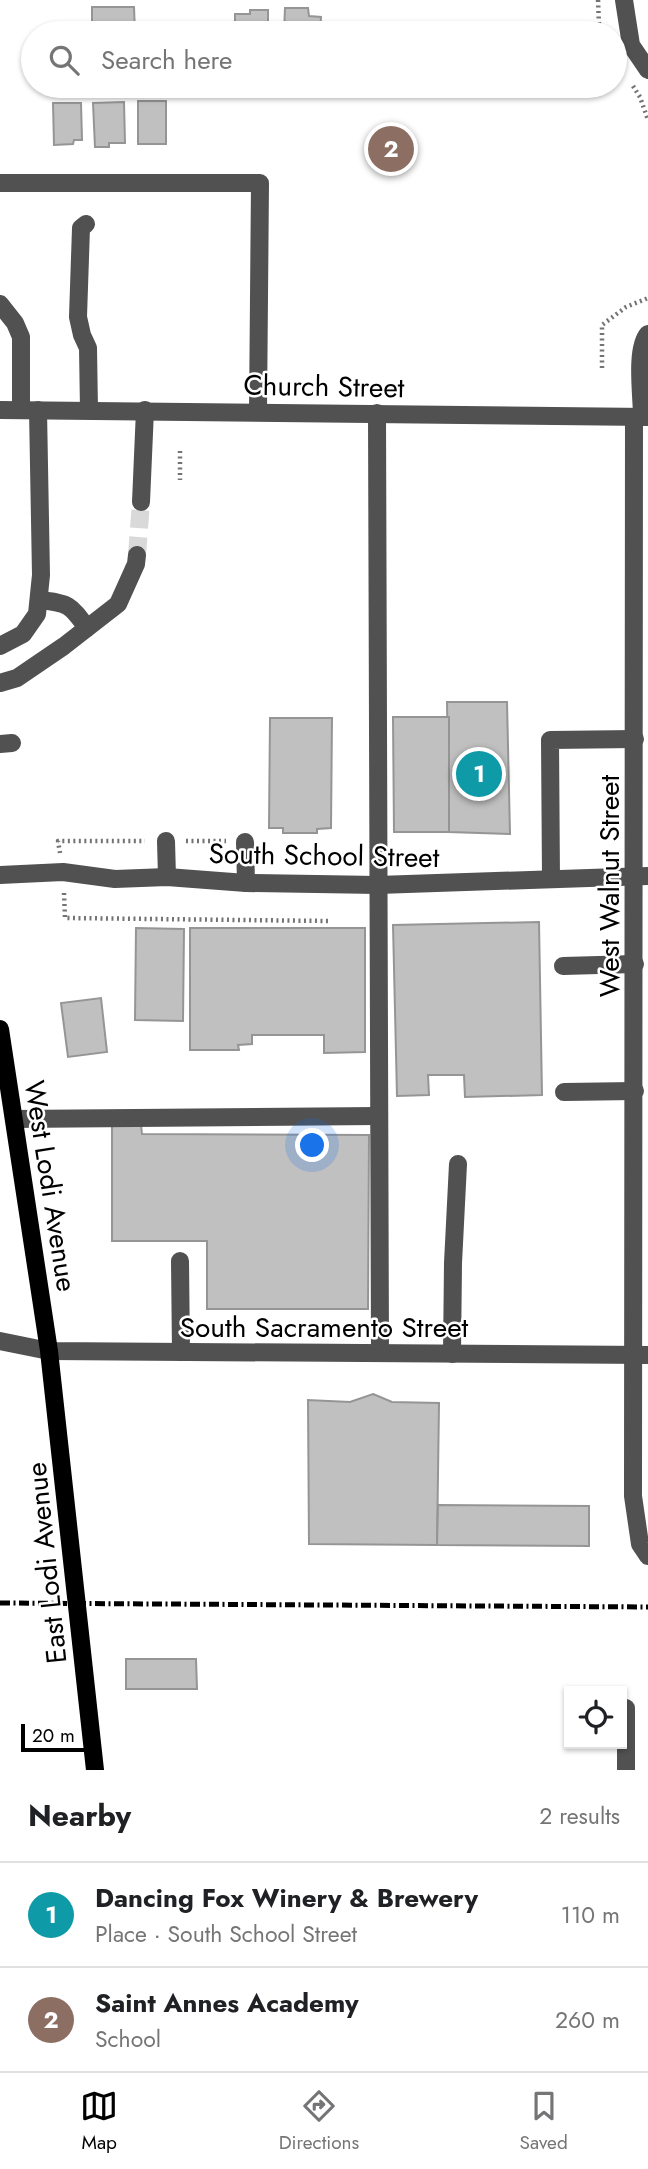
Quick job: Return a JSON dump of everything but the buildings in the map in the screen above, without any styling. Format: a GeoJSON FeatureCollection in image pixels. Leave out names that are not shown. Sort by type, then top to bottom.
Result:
{"type":"FeatureCollection","features":[{"type":"Feature","properties":{"kind":"main road","name":"West Lodi Avenue"},"geometry":{"type":"LineString","coordinates":[[0,1029],[49,1351]]}},
{"type":"Feature","properties":{"kind":"main road","name":"East Lodi Avenue"},"geometry":{"type":"LineString","coordinates":[[49,1351],[95,1770]]}},
{"type":"Feature","properties":{"kind":"street"},"geometry":{"type":"LineString","coordinates":[[624,0],[631,45],[648,70]]}},
{"type":"Feature","properties":{"kind":"street"},"geometry":{"type":"LineString","coordinates":[[0,183],[260,183],[258,411]]}},
{"type":"Feature","properties":{"kind":"street"},"geometry":{"type":"LineString","coordinates":[[86,224],[81,229],[78,317],[88,348],[89,410]]}},
{"type":"Feature","properties":{"kind":"street"},"geometry":{"type":"LineString","coordinates":[[0,304],[15,323],[21,337],[41,575],[37,614],[23,634],[0,646]]}},
{"type":"Feature","properties":{"kind":"street","name":"West Walnut Street"},"geometry":{"type":"LineString","coordinates":[[648,334],[643,340],[640,353],[642,417],[635,738],[642,876],[635,964],[641,1355],[633,1496],[640,1544],[648,1556]]}},
{"type":"Feature","properties":{"kind":"street","name":"Church Street"},"geometry":{"type":"LineString","coordinates":[[0,410],[642,417]]}},
{"type":"Feature","properties":{"kind":"street"},"geometry":{"type":"LineString","coordinates":[[141,502],[145,411]]}},
{"type":"Feature","properties":{"kind":"street"},"geometry":{"type":"LineString","coordinates":[[377,413],[380,1353]]}},
{"type":"Feature","properties":{"kind":"street"},"geometry":{"type":"LineString","coordinates":[[0,683],[17,678],[118,604],[136,564],[137,555]]}},
{"type":"Feature","properties":{"kind":"street"},"geometry":{"type":"LineString","coordinates":[[39,600],[63,603],[75,611],[87,628]]}},
{"type":"Feature","properties":{"kind":"street"},"geometry":{"type":"LineString","coordinates":[[551,879],[550,740],[635,738]]}},
{"type":"Feature","properties":{"kind":"street"},"geometry":{"type":"LineString","coordinates":[[166,841],[167,877]]}},
{"type":"Feature","properties":{"kind":"street"},"geometry":{"type":"LineString","coordinates":[[245,842],[246,883]]}},
{"type":"Feature","properties":{"kind":"street","name":"South School Street"},"geometry":{"type":"LineString","coordinates":[[0,875],[63,872],[115,879],[167,877],[246,883],[378,885],[642,876]]}},
{"type":"Feature","properties":{"kind":"street"},"geometry":{"type":"LineString","coordinates":[[563,966],[635,964]]}},
{"type":"Feature","properties":{"kind":"street"},"geometry":{"type":"LineString","coordinates":[[564,1092],[635,1091]]}},
{"type":"Feature","properties":{"kind":"street"},"geometry":{"type":"LineString","coordinates":[[13,1119],[379,1116]]}},
{"type":"Feature","properties":{"kind":"street"},"geometry":{"type":"LineString","coordinates":[[452,1354],[458,1164]]}},
{"type":"Feature","properties":{"kind":"street"},"geometry":{"type":"LineString","coordinates":[[180,1261],[181,1352]]}},
{"type":"Feature","properties":{"kind":"street","name":"South Sacramento Street"},"geometry":{"type":"LineString","coordinates":[[0,1341],[49,1351],[641,1355]]}},
{"type":"Feature","properties":{"kind":"street"},"geometry":{"type":"LineString","coordinates":[[626,1749],[626,1770]]}},
{"type":"Feature","properties":{"kind":"path"},"geometry":{"type":"LineString","coordinates":[[598,0],[599,21]]}},
{"type":"Feature","properties":{"kind":"path"},"geometry":{"type":"LineString","coordinates":[[602,368],[602,325],[626,307],[648,298]]}},
{"type":"Feature","properties":{"kind":"path"},"geometry":{"type":"LineString","coordinates":[[180,451],[180,480]]}},
{"type":"Feature","properties":{"kind":"path"},"geometry":{"type":"LineString","coordinates":[[166,841],[245,842]]}},
{"type":"Feature","properties":{"kind":"tunnel"},"geometry":{"type":"LineString","coordinates":[[137,555],[141,502]]}},
{"type":"Feature","properties":{"kind":"railway"},"geometry":{"type":"LineString","coordinates":[[0,1603],[648,1607]]}},
{"type":"Feature","properties":{"kind":"place","name":"Saint Annes Academy"},"geometry":{"type":"Point","coordinates":[391,149]}},
{"type":"Feature","properties":{"kind":"place","name":"Dancing Fox Winery & Brewery"},"geometry":{"type":"Point","coordinates":[479,774]}}]}
